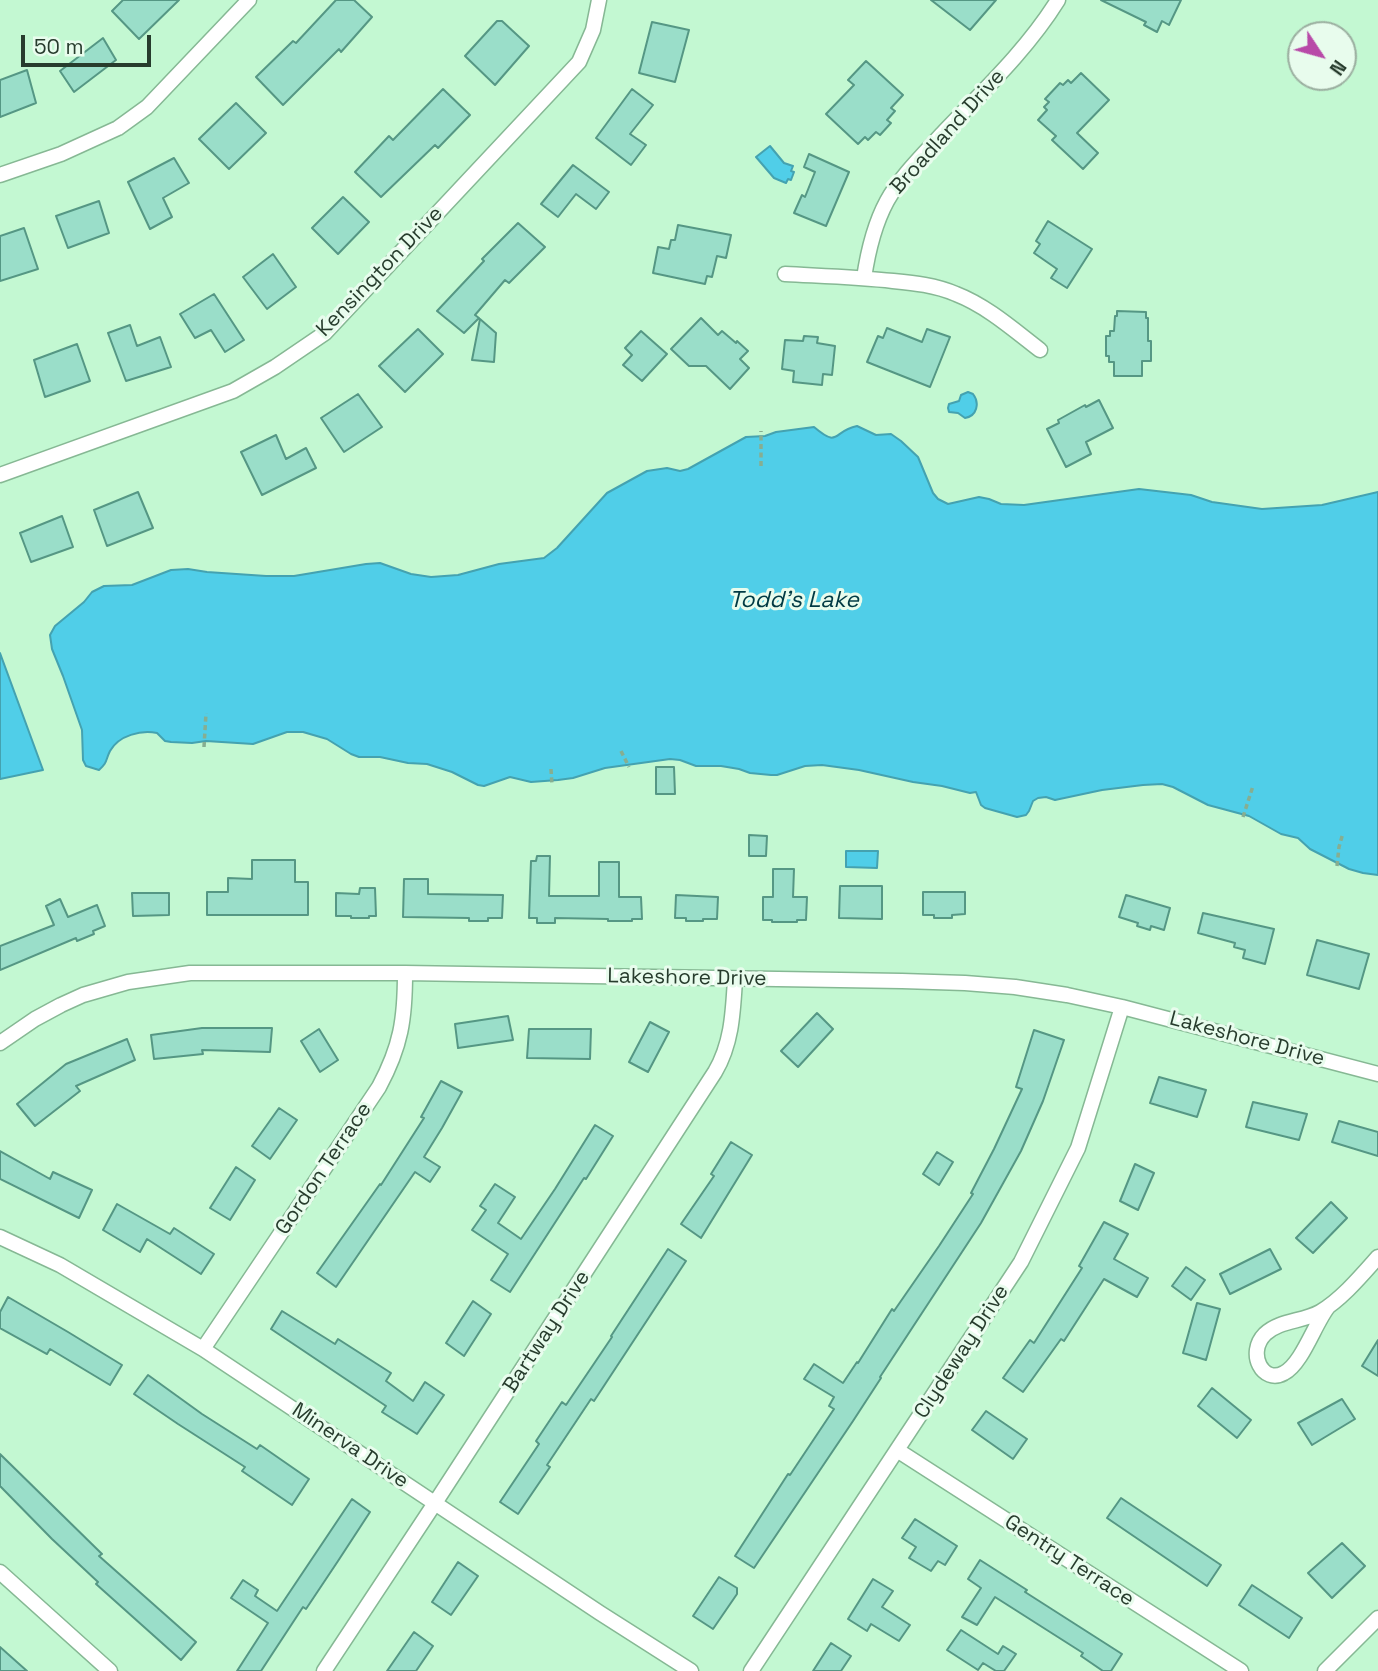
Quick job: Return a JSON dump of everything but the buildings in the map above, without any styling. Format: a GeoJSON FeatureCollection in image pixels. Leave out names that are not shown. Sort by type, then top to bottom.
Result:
{"type":"FeatureCollection","features":[{"type":"Feature","properties":{"kind":"street"},"geometry":{"type":"LineString","coordinates":[[0,175],[61,154],[118,128],[147,107],[249,0]]}},
{"type":"Feature","properties":{"kind":"street","name":"Kensington Drive"},"geometry":{"type":"LineString","coordinates":[[0,475],[233,391],[325,333],[579,62],[593,30],[599,0]]}},
{"type":"Feature","properties":{"kind":"street","name":"Broadland Drive"},"geometry":{"type":"LineString","coordinates":[[864,278],[871,240],[879,218],[897,187],[922,155],[1013,60],[1058,0]]}},
{"type":"Feature","properties":{"kind":"street"},"geometry":{"type":"LineString","coordinates":[[785,274],[864,278],[933,286],[959,295],[991,314],[1040,350]]}},
{"type":"Feature","properties":{"kind":"street","name":"Lakeshore Drive"},"geometry":{"type":"LineString","coordinates":[[0,1042],[21,1027],[83,995],[128,982],[190,973],[405,973],[965,983],[1044,991],[1122,1007],[1378,1074]]}},
{"type":"Feature","properties":{"kind":"street","name":"Gordon Terrace"},"geometry":{"type":"LineString","coordinates":[[203,1349],[390,1067],[400,1037],[405,973]]}},
{"type":"Feature","properties":{"kind":"street","name":"Bartway Drive"},"geometry":{"type":"LineString","coordinates":[[324,1671],[715,1072],[728,1041],[735,979]]}},
{"type":"Feature","properties":{"kind":"street","name":"Clydeway Drive"},"geometry":{"type":"LineString","coordinates":[[751,1671],[1021,1262],[1078,1148],[1122,1007]]}},
{"type":"Feature","properties":{"kind":"street","name":"Minerva Drive"},"geometry":{"type":"LineString","coordinates":[[0,1237],[60,1265],[203,1349],[691,1671]]}},
{"type":"Feature","properties":{"kind":"street"},"geometry":{"type":"LineString","coordinates":[[1328,1307],[1308,1317],[1274,1326],[1263,1336],[1255,1354],[1261,1367],[1272,1376],[1287,1372],[1300,1357],[1328,1307],[1378,1257]]}},
{"type":"Feature","properties":{"kind":"street","name":"Gentry Terrace"},"geometry":{"type":"LineString","coordinates":[[897,1450],[1241,1671]]}},
{"type":"Feature","properties":{"kind":"street"},"geometry":{"type":"LineString","coordinates":[[0,1572],[110,1671]]}},
{"type":"Feature","properties":{"kind":"street"},"geometry":{"type":"LineString","coordinates":[[1325,1671],[1378,1618]]}},
{"type":"Feature","properties":{"kind":"path"},"geometry":{"type":"LineString","coordinates":[[761,432],[761,466]]}},
{"type":"Feature","properties":{"kind":"path"},"geometry":{"type":"LineString","coordinates":[[204,747],[206,713]]}},
{"type":"Feature","properties":{"kind":"path"},"geometry":{"type":"LineString","coordinates":[[621,751],[629,767]]}},
{"type":"Feature","properties":{"kind":"path"},"geometry":{"type":"LineString","coordinates":[[551,769],[552,785]]}},
{"type":"Feature","properties":{"kind":"path"},"geometry":{"type":"LineString","coordinates":[[1243,817],[1253,786]]}},
{"type":"Feature","properties":{"kind":"path"},"geometry":{"type":"LineString","coordinates":[[1337,866],[1343,833]]}},
{"type":"Feature","properties":{"kind":"water"},"geometry":{"type":"Polygon","coordinates":[[[770,146],[784,163],[793,166],[791,180],[788,179],[786,183],[774,178],[756,157],[770,146]]]}},
{"type":"Feature","properties":{"kind":"water"},"geometry":{"type":"Polygon","coordinates":[[[968,392],[973,394],[976,401],[976,409],[972,415],[965,418],[958,413],[949,412],[949,404],[959,401],[961,395],[968,392]]]}},
{"type":"Feature","properties":{"kind":"water","name":"Todd's Lake"},"geometry":{"type":"Polygon","coordinates":[[[857,426],[876,435],[891,434],[901,441],[918,457],[933,493],[948,504],[979,497],[1001,504],[1024,505],[1139,489],[1191,495],[1212,502],[1262,509],[1322,505],[1378,492],[1378,875],[1349,869],[1310,849],[1298,838],[1281,834],[1249,816],[1208,805],[1162,784],[1102,790],[1055,800],[1038,798],[1033,801],[1026,815],[1017,817],[985,808],[976,792],[822,765],[805,766],[771,775],[721,766],[696,766],[670,759],[605,768],[558,780],[531,782],[510,777],[484,786],[427,764],[380,757],[359,757],[327,739],[303,732],[287,732],[253,744],[171,742],[165,741],[157,733],[144,732],[119,741],[99,770],[86,766],[83,760],[82,730],[52,649],[50,635],[55,626],[92,592],[104,586],[132,585],[171,570],[294,576],[380,563],[411,574],[431,577],[458,575],[499,564],[544,558],[557,548],[607,493],[647,471],[688,469],[746,437],[814,427],[832,438],[857,426]]]}},
{"type":"Feature","properties":{"kind":"water"},"geometry":{"type":"Polygon","coordinates":[[[0,653],[43,770],[0,779],[0,653]]]}},
{"type":"Feature","properties":{"kind":"water"},"geometry":{"type":"Polygon","coordinates":[[[846,851],[878,851],[877,868],[846,867],[846,851]]]}}]}
